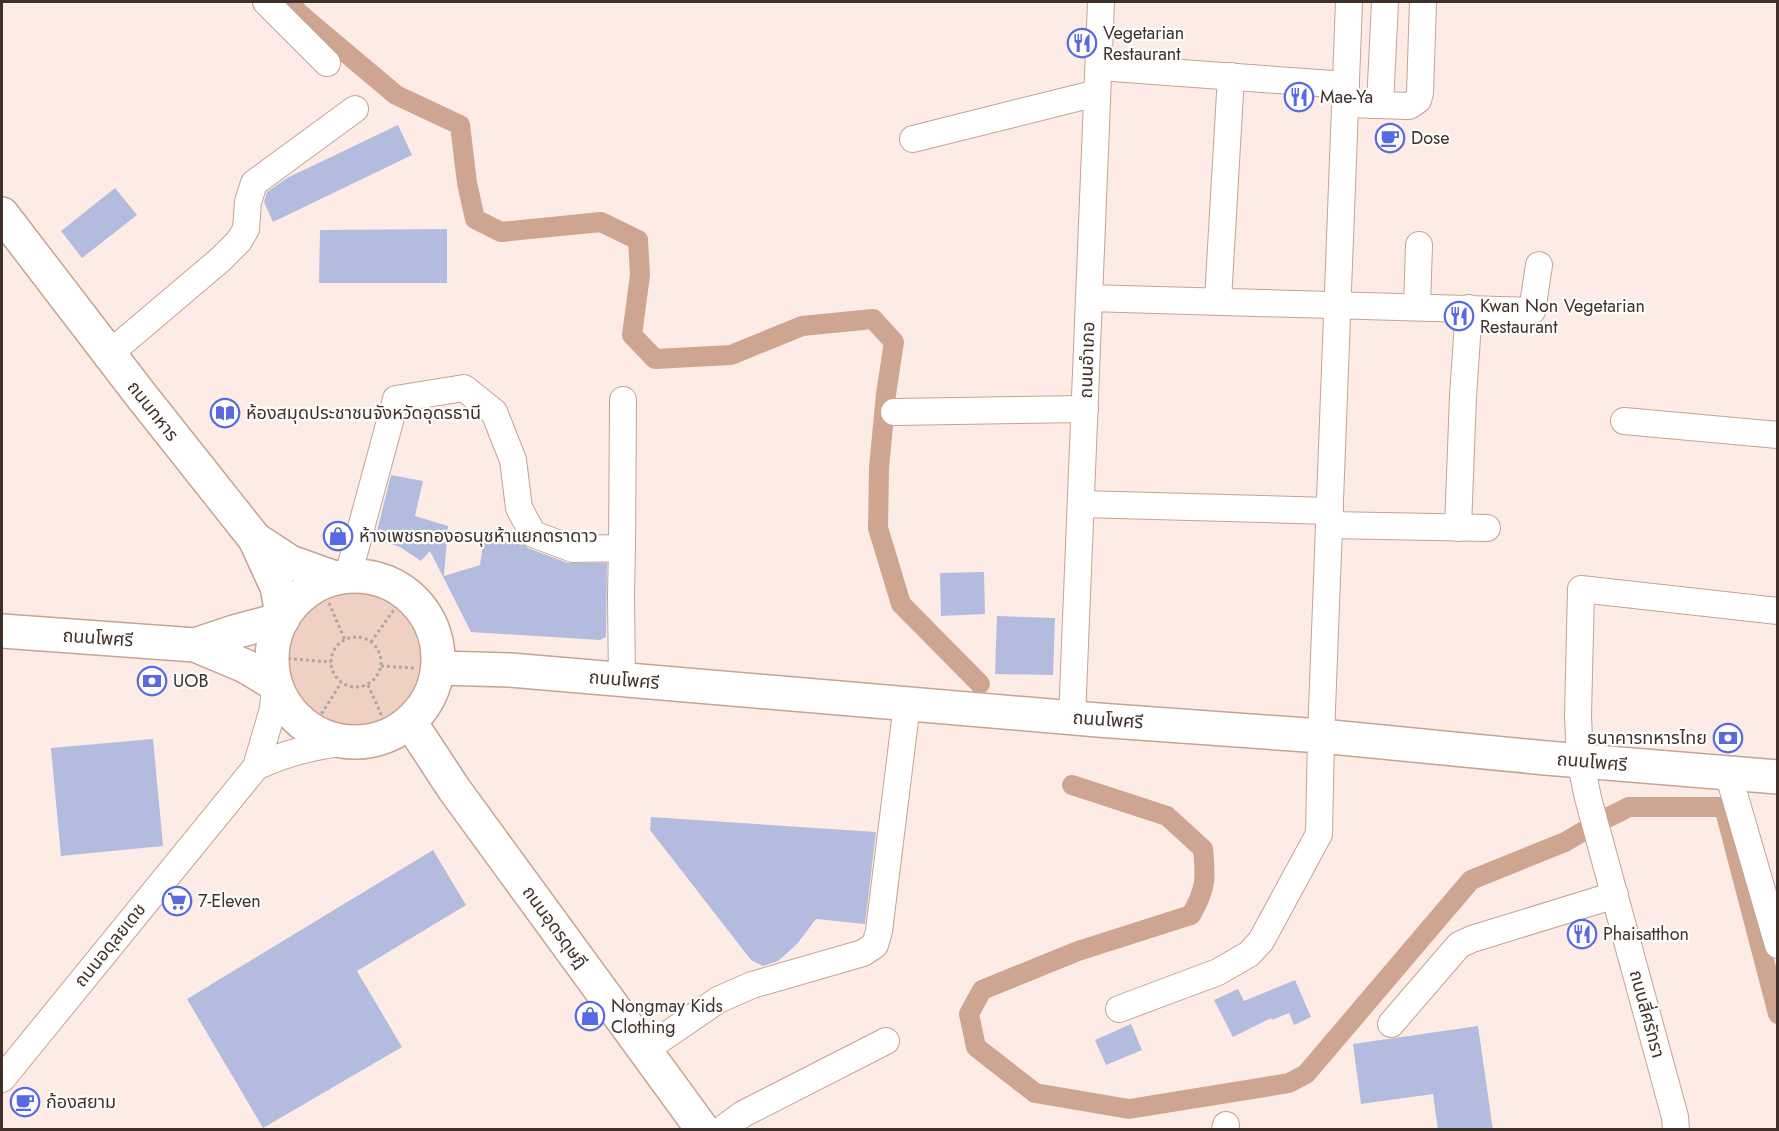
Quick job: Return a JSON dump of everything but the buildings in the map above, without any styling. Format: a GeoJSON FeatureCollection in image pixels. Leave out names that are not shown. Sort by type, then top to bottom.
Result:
{"type":"FeatureCollection","features":[{"type":"Feature","properties":{"kind":"main road","name":"ถนนทหาร"},"geometry":{"type":"LineString","coordinates":[[2,214],[109,354],[255,538],[277,587],[283,619]]}},
{"type":"Feature","properties":{"kind":"main road"},"geometry":{"type":"LineString","coordinates":[[255,538],[290,562],[334,580]]}},
{"type":"Feature","properties":{"kind":"main road"},"geometry":{"type":"LineString","coordinates":[[367,576],[385,581],[416,601],[427,616],[435,633],[439,651],[439,669],[433,692],[420,713],[401,728],[381,739],[363,743],[345,742],[311,731],[288,710],[273,670],[273,643],[283,619],[298,598],[334,580],[367,576]]}},
{"type":"Feature","properties":{"kind":"main road","name":"ถนนโพศรี"},"geometry":{"type":"LineString","coordinates":[[195,645],[283,619]]}},
{"type":"Feature","properties":{"kind":"main road","name":"ถนนโพศรี"},"geometry":{"type":"LineString","coordinates":[[2,631],[195,645],[245,666],[273,670]]}},
{"type":"Feature","properties":{"kind":"main road","name":"ถนนโพศรี"},"geometry":{"type":"LineString","coordinates":[[439,669],[510,670],[1072,718],[1322,736],[1778,777]]}},
{"type":"Feature","properties":{"kind":"main road","name":"ถนนอุดรดุษฎี"},"geometry":{"type":"LineString","coordinates":[[401,728],[454,789],[703,1130]]}},
{"type":"Feature","properties":{"kind":"street"},"geometry":{"type":"LineString","coordinates":[[266,2],[327,63]]}},
{"type":"Feature","properties":{"kind":"street","name":"ถนนอำเภอ"},"geometry":{"type":"LineString","coordinates":[[1072,718],[1101,2]]}},
{"type":"Feature","properties":{"kind":"street"},"geometry":{"type":"LineString","coordinates":[[1119,1009],[1218,972],[1249,954],[1261,941],[1319,834],[1349,2]]}},
{"type":"Feature","properties":{"kind":"street"},"geometry":{"type":"LineString","coordinates":[[1380,105],[1385,2]]}},
{"type":"Feature","properties":{"kind":"street"},"geometry":{"type":"LineString","coordinates":[[1099,67],[1231,76],[1346,94],[1380,105],[1409,106],[1418,100],[1420,93],[1423,2]]}},
{"type":"Feature","properties":{"kind":"street"},"geometry":{"type":"LineString","coordinates":[[1384,31],[1422,33]]}},
{"type":"Feature","properties":{"kind":"street"},"geometry":{"type":"LineString","coordinates":[[1218,300],[1231,76]]}},
{"type":"Feature","properties":{"kind":"street"},"geometry":{"type":"LineString","coordinates":[[913,139],[1097,93]]}},
{"type":"Feature","properties":{"kind":"street"},"geometry":{"type":"LineString","coordinates":[[109,354],[239,241],[246,230],[248,202],[254,183],[355,109]]}},
{"type":"Feature","properties":{"kind":"street"},"geometry":{"type":"LineString","coordinates":[[1417,307],[1419,245]]}},
{"type":"Feature","properties":{"kind":"street"},"geometry":{"type":"LineString","coordinates":[[1089,298],[1532,311],[1539,265]]}},
{"type":"Feature","properties":{"kind":"street"},"geometry":{"type":"LineString","coordinates":[[1458,528],[1469,308]]}},
{"type":"Feature","properties":{"kind":"street"},"geometry":{"type":"LineString","coordinates":[[334,580],[396,399],[464,388],[494,412],[513,460],[519,508],[533,534],[573,549],[622,548]]}},
{"type":"Feature","properties":{"kind":"street"},"geometry":{"type":"LineString","coordinates":[[622,680],[623,400]]}},
{"type":"Feature","properties":{"kind":"street"},"geometry":{"type":"LineString","coordinates":[[894,412],[1085,409]]}},
{"type":"Feature","properties":{"kind":"street"},"geometry":{"type":"LineString","coordinates":[[1624,421],[1778,435]]}},
{"type":"Feature","properties":{"kind":"street"},"geometry":{"type":"LineString","coordinates":[[1081,504],[1487,528]]}},
{"type":"Feature","properties":{"kind":"street","name":"ถนนสี่ศรัทรา"},"geometry":{"type":"LineString","coordinates":[[1676,1130],[1675,1117],[1588,798],[1580,760],[1578,716],[1581,588],[1778,611]]}},
{"type":"Feature","properties":{"kind":"street","name":"ถนนอดุลยเดช"},"geometry":{"type":"LineString","coordinates":[[2,1079],[256,767],[273,709],[273,670]]}},
{"type":"Feature","properties":{"kind":"street"},"geometry":{"type":"LineString","coordinates":[[645,1050],[718,1000],[752,985],[863,953],[875,945],[879,930],[907,704]]}},
{"type":"Feature","properties":{"kind":"street"},"geometry":{"type":"LineString","coordinates":[[256,767],[291,752],[345,742]]}},
{"type":"Feature","properties":{"kind":"street"},"geometry":{"type":"LineString","coordinates":[[1728,773],[1778,945]]}},
{"type":"Feature","properties":{"kind":"street"},"geometry":{"type":"LineString","coordinates":[[1391,1024],[1460,945],[1472,939],[1615,895]]}},
{"type":"Feature","properties":{"kind":"street"},"geometry":{"type":"LineString","coordinates":[[721,1130],[743,1114],[886,1041]]}},
{"type":"Feature","properties":{"kind":"path"},"geometry":{"type":"LineString","coordinates":[[334,580],[345,640]]}},
{"type":"Feature","properties":{"kind":"path"},"geometry":{"type":"LineString","coordinates":[[371,642],[406,593]]}},
{"type":"Feature","properties":{"kind":"path"},"geometry":{"type":"LineString","coordinates":[[358,637],[371,642],[379,652],[381,666],[376,678],[368,685],[354,687],[341,682],[333,672],[331,662],[335,649],[345,640],[358,637]]}},
{"type":"Feature","properties":{"kind":"path"},"geometry":{"type":"LineString","coordinates":[[273,670],[331,662]]}},
{"type":"Feature","properties":{"kind":"path"},"geometry":{"type":"LineString","coordinates":[[381,666],[439,669]]}},
{"type":"Feature","properties":{"kind":"path"},"geometry":{"type":"LineString","coordinates":[[311,731],[341,682]]}},
{"type":"Feature","properties":{"kind":"path"},"geometry":{"type":"LineString","coordinates":[[368,685],[401,728]]}},
{"type":"Feature","properties":{"kind":"shaded area"},"geometry":{"type":"Polygon","coordinates":[[[353,592],[379,597],[400,612],[415,633],[420,659],[415,685],[400,706],[379,721],[353,726],[327,721],[306,706],[291,685],[286,659],[291,633],[306,612],[327,597],[353,592]]]}},
{"type":"Feature","properties":{"kind":"waterway"},"geometry":{"type":"LineString","coordinates":[[287,2],[396,95],[460,125],[467,183],[475,219],[501,232],[601,222],[638,240],[640,275],[632,335],[655,359],[731,355],[802,326],[873,319],[894,342],[879,468],[878,528],[901,604],[980,684]]}},
{"type":"Feature","properties":{"kind":"waterway"},"geometry":{"type":"LineString","coordinates":[[1072,785],[1167,816],[1203,849],[1204,876],[1200,898],[1191,915],[1078,951],[982,990],[969,1014],[976,1047],[1035,1093],[1129,1109],[1289,1083],[1306,1074],[1471,880],[1565,842],[1582,832]]}},
{"type":"Feature","properties":{"kind":"waterway"},"geometry":{"type":"LineString","coordinates":[[1609,817],[1629,807],[1724,807],[1778,1014]]}},
{"type":"Feature","properties":{"kind":"place","name":"Vegetarian Restaurant"},"geometry":{"type":"Point","coordinates":[1082,43]}},
{"type":"Feature","properties":{"kind":"place","name":"Mae-Ya"},"geometry":{"type":"Point","coordinates":[1299,97]}},
{"type":"Feature","properties":{"kind":"place","name":"Dose"},"geometry":{"type":"Point","coordinates":[1390,138]}},
{"type":"Feature","properties":{"kind":"place","name":"Kwan Non Vegetarian Restaurant"},"geometry":{"type":"Point","coordinates":[1459,316]}},
{"type":"Feature","properties":{"kind":"place","name":"ห้องสมุดประชาชนจังหวัดอุดรธานี"},"geometry":{"type":"Point","coordinates":[225,413]}},
{"type":"Feature","properties":{"kind":"place","name":"ห้างเพชรทองอรนุชห้าแยกตราดาว"},"geometry":{"type":"Point","coordinates":[338,536]}},
{"type":"Feature","properties":{"kind":"place","name":"UOB"},"geometry":{"type":"Point","coordinates":[152,681]}},
{"type":"Feature","properties":{"kind":"place","name":"ธนาคารทหารไทย"},"geometry":{"type":"Point","coordinates":[1728,738]}},
{"type":"Feature","properties":{"kind":"place","name":"7-Eleven"},"geometry":{"type":"Point","coordinates":[177,901]}},
{"type":"Feature","properties":{"kind":"place","name":"Phaisatthon"},"geometry":{"type":"Point","coordinates":[1582,934]}},
{"type":"Feature","properties":{"kind":"place","name":"Nongmay Kids Clothing"},"geometry":{"type":"Point","coordinates":[590,1016]}},
{"type":"Feature","properties":{"kind":"place","name":"ก้องสยาม"},"geometry":{"type":"Point","coordinates":[25,1102]}}]}
